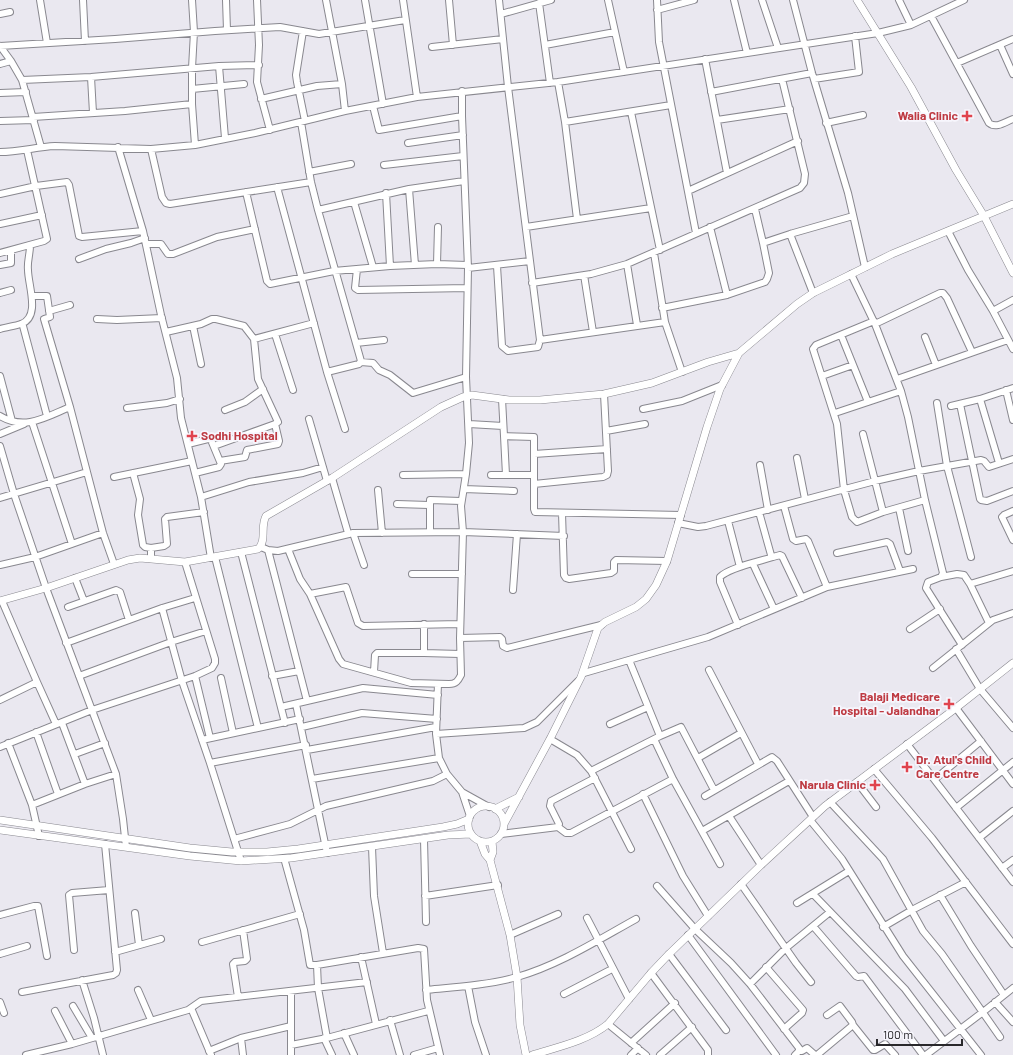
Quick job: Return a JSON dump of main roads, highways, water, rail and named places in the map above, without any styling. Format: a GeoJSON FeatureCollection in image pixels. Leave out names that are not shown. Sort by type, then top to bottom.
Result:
{"type":"FeatureCollection","features":[{"type":"Feature","properties":{"kind":"place","name":"Walia Clinic"},"geometry":{"type":"Point","coordinates":[967,116]}},
{"type":"Feature","properties":{"kind":"place","name":"Sodhi Hospital"},"geometry":{"type":"Point","coordinates":[192,436]}},
{"type":"Feature","properties":{"kind":"place","name":"Balaji Medicare Hospital - Jalandhar"},"geometry":{"type":"Point","coordinates":[949,704]}},
{"type":"Feature","properties":{"kind":"place","name":"Dr. Atul's Child Care Centre"},"geometry":{"type":"Point","coordinates":[907,767]}},
{"type":"Feature","properties":{"kind":"place","name":"Narula Clinic"},"geometry":{"type":"Point","coordinates":[875,785]}}]}
